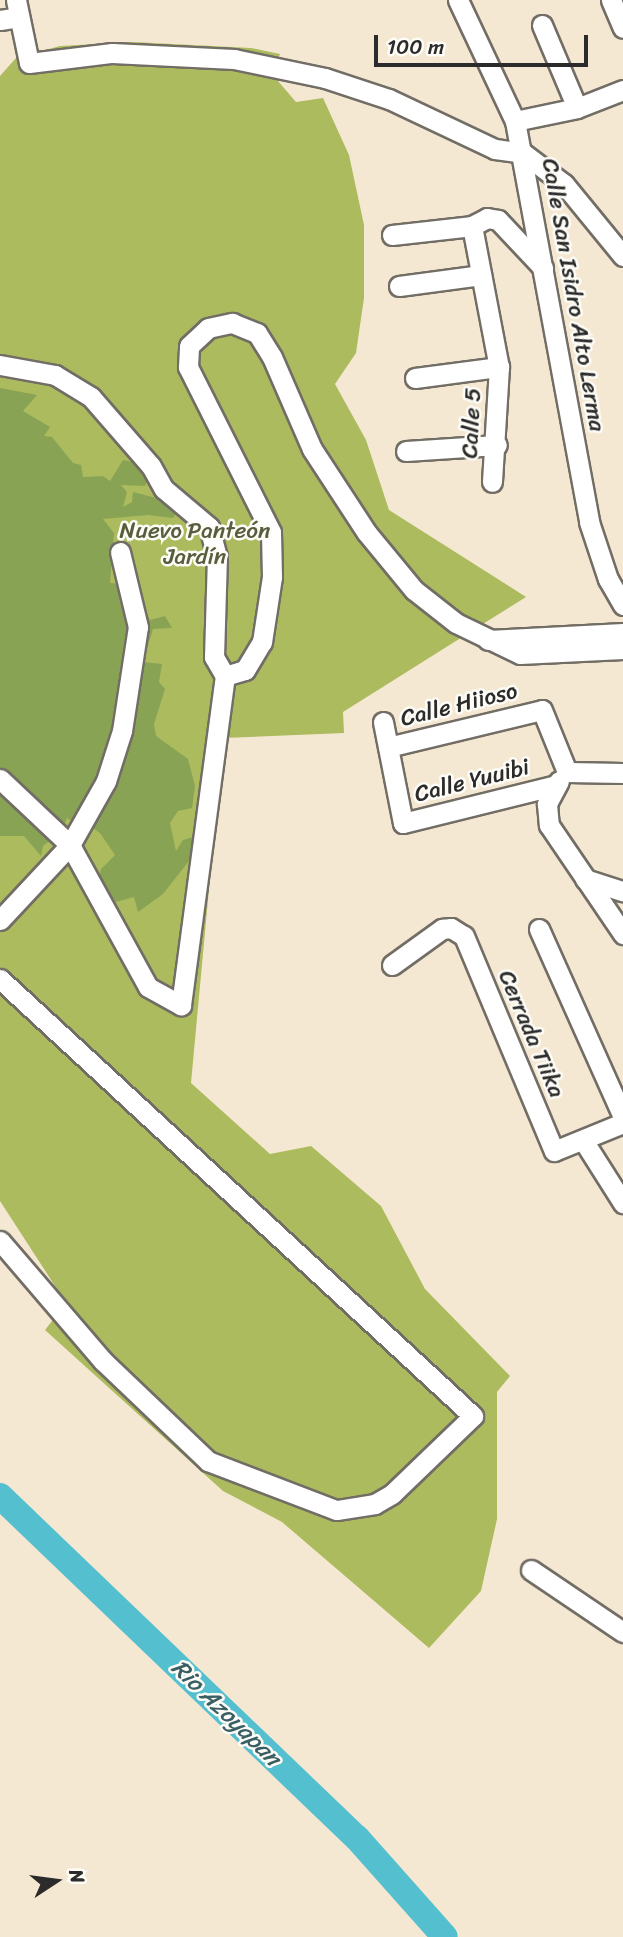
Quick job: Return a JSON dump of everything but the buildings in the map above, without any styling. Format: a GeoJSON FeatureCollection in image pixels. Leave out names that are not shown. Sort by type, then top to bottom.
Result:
{"type":"FeatureCollection","features":[{"type":"Feature","properties":{"kind":"street","name":"Calle San Isidro Alto Lerma"},"geometry":{"type":"LineString","coordinates":[[458,0],[515,121],[589,522],[608,579],[623,605]]}},
{"type":"Feature","properties":{"kind":"street"},"geometry":{"type":"LineString","coordinates":[[611,0],[623,28]]}},
{"type":"Feature","properties":{"kind":"street"},"geometry":{"type":"LineString","coordinates":[[12,12],[29,63],[112,53],[234,59],[325,78],[389,99],[495,149],[523,153],[564,184],[623,256]]}},
{"type":"Feature","properties":{"kind":"street"},"geometry":{"type":"LineString","coordinates":[[542,25],[577,107]]}},
{"type":"Feature","properties":{"kind":"street"},"geometry":{"type":"LineString","coordinates":[[515,121],[577,107],[623,90]]}},
{"type":"Feature","properties":{"kind":"street"},"geometry":{"type":"LineString","coordinates":[[393,235],[472,226],[487,218],[498,220],[544,269]]}},
{"type":"Feature","properties":{"kind":"street","name":"Calle 5"},"geometry":{"type":"LineString","coordinates":[[472,226],[499,367],[497,444],[492,482]]}},
{"type":"Feature","properties":{"kind":"street"},"geometry":{"type":"LineString","coordinates":[[399,286],[481,275]]}},
{"type":"Feature","properties":{"kind":"street"},"geometry":{"type":"LineString","coordinates":[[225,676],[245,670],[262,642],[272,577],[271,532],[188,367],[189,346],[208,328],[232,323],[257,333],[312,449],[367,533],[414,590],[487,640],[520,654],[623,649]]}},
{"type":"Feature","properties":{"kind":"street"},"geometry":{"type":"LineString","coordinates":[[0,365],[55,375],[90,397],[152,466],[164,489],[209,527],[217,556],[214,657],[225,676],[181,1005],[148,987],[70,845],[0,779]]}},
{"type":"Feature","properties":{"kind":"street"},"geometry":{"type":"LineString","coordinates":[[415,378],[499,367]]}},
{"type":"Feature","properties":{"kind":"street"},"geometry":{"type":"LineString","coordinates":[[406,452],[497,444]]}},
{"type":"Feature","properties":{"kind":"street"},"geometry":{"type":"LineString","coordinates":[[0,920],[70,845],[106,781],[134,672],[138,627],[120,552]]}},
{"type":"Feature","properties":{"kind":"street"},"geometry":{"type":"LineString","coordinates":[[487,640],[623,633]]}},
{"type":"Feature","properties":{"kind":"street","name":"Calle Hiioso"},"geometry":{"type":"LineString","coordinates":[[388,747],[542,710],[560,779]]}},
{"type":"Feature","properties":{"kind":"street"},"geometry":{"type":"LineString","coordinates":[[383,722],[388,747]]}},
{"type":"Feature","properties":{"kind":"street","name":"Calle Yuuibi"},"geometry":{"type":"LineString","coordinates":[[388,747],[403,823],[560,779],[623,773]]}},
{"type":"Feature","properties":{"kind":"street"},"geometry":{"type":"LineString","coordinates":[[560,779],[547,804],[549,825],[623,934]]}},
{"type":"Feature","properties":{"kind":"street"},"geometry":{"type":"LineString","coordinates":[[585,879],[623,891]]}},
{"type":"Feature","properties":{"kind":"street","name":"Cerrada Tiika"},"geometry":{"type":"LineString","coordinates":[[392,965],[442,929],[451,928],[464,936],[554,1151],[583,1140]]}},
{"type":"Feature","properties":{"kind":"street"},"geometry":{"type":"LineString","coordinates":[[539,929],[623,1117]]}},
{"type":"Feature","properties":{"kind":"street"},"geometry":{"type":"LineString","coordinates":[[0,979],[473,1416],[375,1504],[336,1510],[208,1461],[103,1361],[0,1241]]}},
{"type":"Feature","properties":{"kind":"street"},"geometry":{"type":"LineString","coordinates":[[623,1123],[583,1140],[623,1203]]}},
{"type":"Feature","properties":{"kind":"street"},"geometry":{"type":"LineString","coordinates":[[531,1570],[623,1632]]}},
{"type":"Feature","properties":{"kind":"green space","name":"Nuevo Panteón Jardín"},"geometry":{"type":"Polygon","coordinates":[[[133,42],[251,48],[280,54],[272,74],[296,102],[323,98],[349,155],[364,225],[364,298],[356,353],[335,384],[366,440],[389,510],[526,597],[343,712],[344,733],[223,738],[191,1083],[270,1154],[311,1146],[381,1206],[425,1289],[510,1376],[497,1392],[497,1519],[481,1591],[429,1648],[282,1522],[223,1491],[45,1330],[66,1303],[0,1201],[0,76],[16,58],[60,46],[133,42]]]}},
{"type":"Feature","properties":{"kind":"green space"},"geometry":{"type":"Polygon","coordinates":[[[0,388],[37,395],[23,411],[50,427],[44,436],[52,437],[73,463],[81,465],[83,477],[103,476],[110,481],[123,460],[153,466],[145,486],[121,485],[127,492],[123,507],[132,502],[133,492],[164,500],[177,512],[173,518],[148,515],[103,519],[114,533],[110,583],[121,584],[142,604],[150,620],[165,616],[172,628],[153,629],[143,662],[162,664],[159,682],[165,689],[154,724],[156,736],[188,759],[195,786],[192,808],[178,811],[170,823],[176,851],[183,840],[193,837],[192,857],[163,894],[138,912],[134,897],[116,902],[110,898],[99,878],[101,869],[115,855],[100,833],[85,823],[78,825],[67,818],[62,831],[43,846],[41,856],[24,836],[0,836],[0,388]]]}},
{"type":"Feature","properties":{"kind":"waterway","name":"Rio Azoyapan"},"geometry":{"type":"LineString","coordinates":[[0,1496],[357,1838],[445,1937]]}}]}
